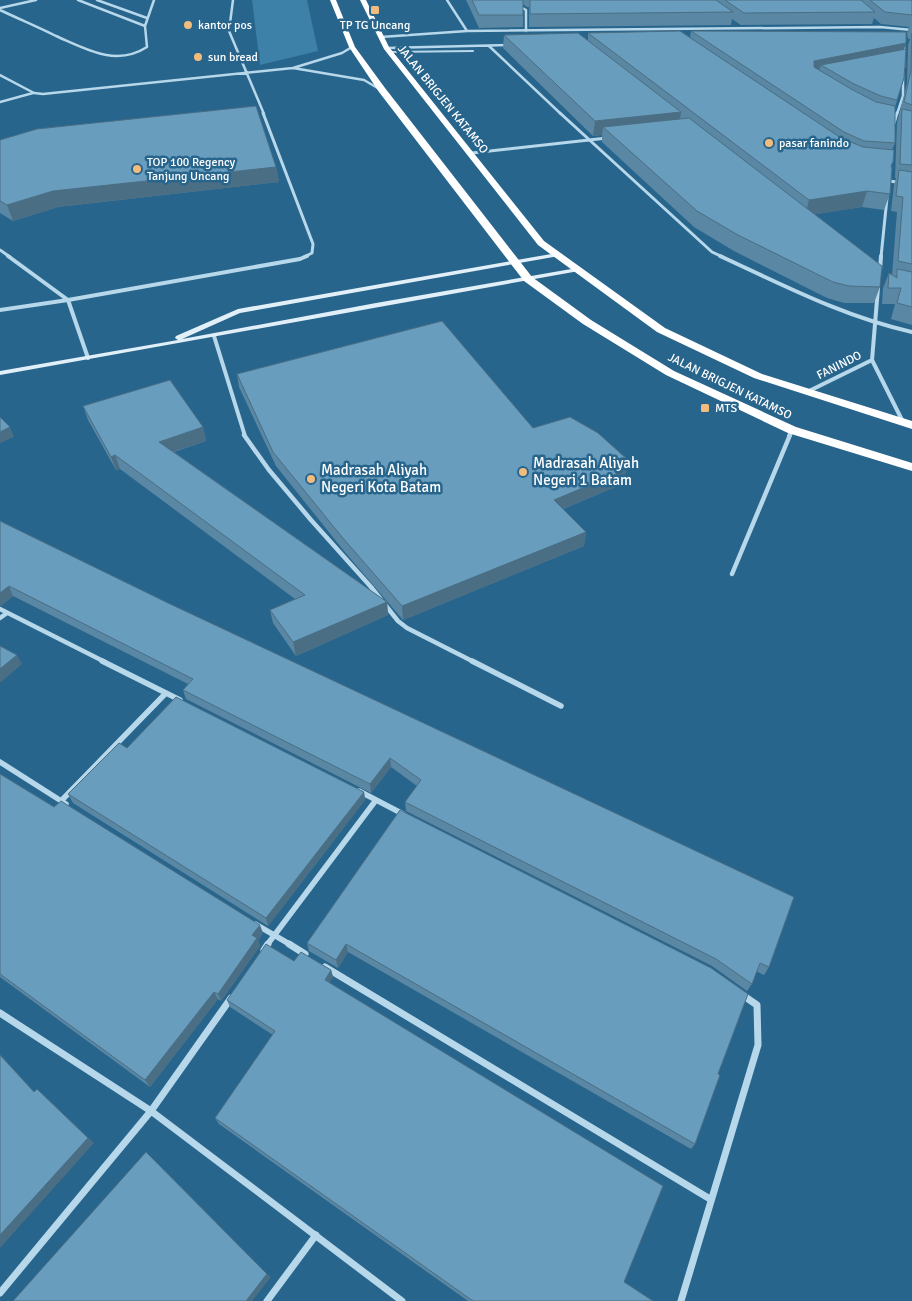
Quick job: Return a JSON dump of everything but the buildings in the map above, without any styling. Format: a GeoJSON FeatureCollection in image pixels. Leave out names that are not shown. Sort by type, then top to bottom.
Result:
{"type":"FeatureCollection","features":[{"type":"Feature","properties":{"kind":"highway","name":"JALAN BRIGJEN KATAMSO"},"geometry":{"type":"LineString","coordinates":[[333,0],[352,47],[382,90],[528,279],[587,322],[670,374],[792,430],[912,467]]}},
{"type":"Feature","properties":{"kind":"highway","name":"JALAN BRIGJEN KATAMSO"},"geometry":{"type":"LineString","coordinates":[[364,0],[387,50],[472,154],[541,243],[661,330],[758,376],[907,423]]}},
{"type":"Feature","properties":{"kind":"street"},"geometry":{"type":"LineString","coordinates":[[0,9],[36,0]]}},
{"type":"Feature","properties":{"kind":"street"},"geometry":{"type":"LineString","coordinates":[[78,0],[145,26]]}},
{"type":"Feature","properties":{"kind":"street"},"geometry":{"type":"LineString","coordinates":[[97,0],[147,18]]}},
{"type":"Feature","properties":{"kind":"street"},"geometry":{"type":"LineString","coordinates":[[0,9],[103,56],[117,56],[141,52],[147,47],[145,26],[154,0]]}},
{"type":"Feature","properties":{"kind":"street"},"geometry":{"type":"LineString","coordinates":[[0,310],[68,300],[300,259],[312,253],[313,244],[248,73],[230,31],[233,0]]}},
{"type":"Feature","properties":{"kind":"street"},"geometry":{"type":"LineString","coordinates":[[447,0],[467,31]]}},
{"type":"Feature","properties":{"kind":"street"},"geometry":{"type":"LineString","coordinates":[[513,0],[515,4],[526,10],[526,30]]}},
{"type":"Feature","properties":{"kind":"street"},"geometry":{"type":"LineString","coordinates":[[874,22],[880,27]]}},
{"type":"Feature","properties":{"kind":"street"},"geometry":{"type":"LineString","coordinates":[[733,23],[740,28]]}},
{"type":"Feature","properties":{"kind":"street"},"geometry":{"type":"LineString","coordinates":[[381,37],[467,31],[526,30],[880,27],[912,30]]}},
{"type":"Feature","properties":{"kind":"street"},"geometry":{"type":"LineString","coordinates":[[894,129],[894,121],[903,96],[906,59],[904,29]]}},
{"type":"Feature","properties":{"kind":"street"},"geometry":{"type":"LineString","coordinates":[[895,42],[912,42]]}},
{"type":"Feature","properties":{"kind":"street"},"geometry":{"type":"LineString","coordinates":[[387,50],[509,45]]}},
{"type":"Feature","properties":{"kind":"street"},"geometry":{"type":"LineString","coordinates":[[489,46],[588,140],[712,252],[808,297],[876,324],[912,332]]}},
{"type":"Feature","properties":{"kind":"street"},"geometry":{"type":"LineString","coordinates":[[0,102],[34,93],[54,94],[292,68],[333,56],[352,47]]}},
{"type":"Feature","properties":{"kind":"street"},"geometry":{"type":"LineString","coordinates":[[896,60],[906,59]]}},
{"type":"Feature","properties":{"kind":"street"},"geometry":{"type":"LineString","coordinates":[[292,68],[364,80],[382,90]]}},
{"type":"Feature","properties":{"kind":"street"},"geometry":{"type":"LineString","coordinates":[[0,75],[34,93]]}},
{"type":"Feature","properties":{"kind":"street"},"geometry":{"type":"LineString","coordinates":[[894,121],[903,122]]}},
{"type":"Feature","properties":{"kind":"street"},"geometry":{"type":"LineString","coordinates":[[472,154],[615,137]]}},
{"type":"Feature","properties":{"kind":"street"},"geometry":{"type":"LineString","coordinates":[[879,278],[891,171]]}},
{"type":"Feature","properties":{"kind":"street"},"geometry":{"type":"LineString","coordinates":[[889,181],[912,184]]}},
{"type":"Feature","properties":{"kind":"street"},"geometry":{"type":"LineString","coordinates":[[0,250],[68,300],[88,358]]}},
{"type":"Feature","properties":{"kind":"street"},"geometry":{"type":"LineString","coordinates":[[164,345],[238,311],[557,255]]}},
{"type":"Feature","properties":{"kind":"street"},"geometry":{"type":"LineString","coordinates":[[0,373],[577,270]]}},
{"type":"Feature","properties":{"kind":"street"},"geometry":{"type":"LineString","coordinates":[[872,360],[878,287]]}},
{"type":"Feature","properties":{"kind":"street"},"geometry":{"type":"LineString","coordinates":[[214,336],[245,437],[269,470],[371,587],[398,621],[407,628],[561,706]]}},
{"type":"Feature","properties":{"kind":"street","name":"FANINDO"},"geometry":{"type":"LineString","coordinates":[[806,392],[872,360],[907,423]]}},
{"type":"Feature","properties":{"kind":"street"},"geometry":{"type":"LineString","coordinates":[[732,574],[792,430]]}},
{"type":"Feature","properties":{"kind":"street"},"geometry":{"type":"LineString","coordinates":[[0,609],[184,702]]}},
{"type":"Feature","properties":{"kind":"street"},"geometry":{"type":"LineString","coordinates":[[0,618],[7,613]]}},
{"type":"Feature","properties":{"kind":"street"},"geometry":{"type":"LineString","coordinates":[[61,801],[166,694]]}},
{"type":"Feature","properties":{"kind":"street"},"geometry":{"type":"LineString","coordinates":[[0,762],[70,806]]}},
{"type":"Feature","properties":{"kind":"street"},"geometry":{"type":"LineString","coordinates":[[350,787],[412,818]]}},
{"type":"Feature","properties":{"kind":"street"},"geometry":{"type":"LineString","coordinates":[[257,960],[376,800]]}},
{"type":"Feature","properties":{"kind":"street"},"geometry":{"type":"LineString","coordinates":[[250,920],[308,956]]}},
{"type":"Feature","properties":{"kind":"street"},"geometry":{"type":"LineString","coordinates":[[317,962],[710,1199]]}},
{"type":"Feature","properties":{"kind":"street"},"geometry":{"type":"LineString","coordinates":[[681,1301],[710,1199],[758,1045],[756,1005],[733,988]]}},
{"type":"Feature","properties":{"kind":"street"},"geometry":{"type":"LineString","coordinates":[[0,1293],[151,1111],[235,992]]}},
{"type":"Feature","properties":{"kind":"street"},"geometry":{"type":"LineString","coordinates":[[0,1013],[151,1111],[402,1301]]}},
{"type":"Feature","properties":{"kind":"street"},"geometry":{"type":"LineString","coordinates":[[268,1301],[316,1235]]}},
{"type":"Feature","properties":{"kind":"lane"},"geometry":{"type":"LineString","coordinates":[[387,50],[473,51]]}},
{"type":"Feature","properties":{"kind":"shaded area"},"geometry":{"type":"Polygon","coordinates":[[[252,0],[307,0],[318,51],[260,65],[252,0]]]}},
{"type":"Feature","properties":{"kind":"place","name":"TP TG Uncang"},"geometry":{"type":"Point","coordinates":[375,10]}},
{"type":"Feature","properties":{"kind":"place","name":"kantor pos"},"geometry":{"type":"Point","coordinates":[188,25]}},
{"type":"Feature","properties":{"kind":"place","name":"sun bread"},"geometry":{"type":"Point","coordinates":[198,57]}},
{"type":"Feature","properties":{"kind":"place","name":"pasar fanindo"},"geometry":{"type":"Point","coordinates":[769,143]}},
{"type":"Feature","properties":{"kind":"place","name":"TOP 100 Regency Tanjung Uncang"},"geometry":{"type":"Point","coordinates":[137,169]}},
{"type":"Feature","properties":{"kind":"place","name":"MTS"},"geometry":{"type":"Point","coordinates":[705,408]}},
{"type":"Feature","properties":{"kind":"place","name":"Madrasah Aliyah Negeri 1 Batam"},"geometry":{"type":"Point","coordinates":[523,472]}},
{"type":"Feature","properties":{"kind":"place","name":"Madrasah Aliyah Negeri Kota Batam"},"geometry":{"type":"Point","coordinates":[311,479]}}]}
